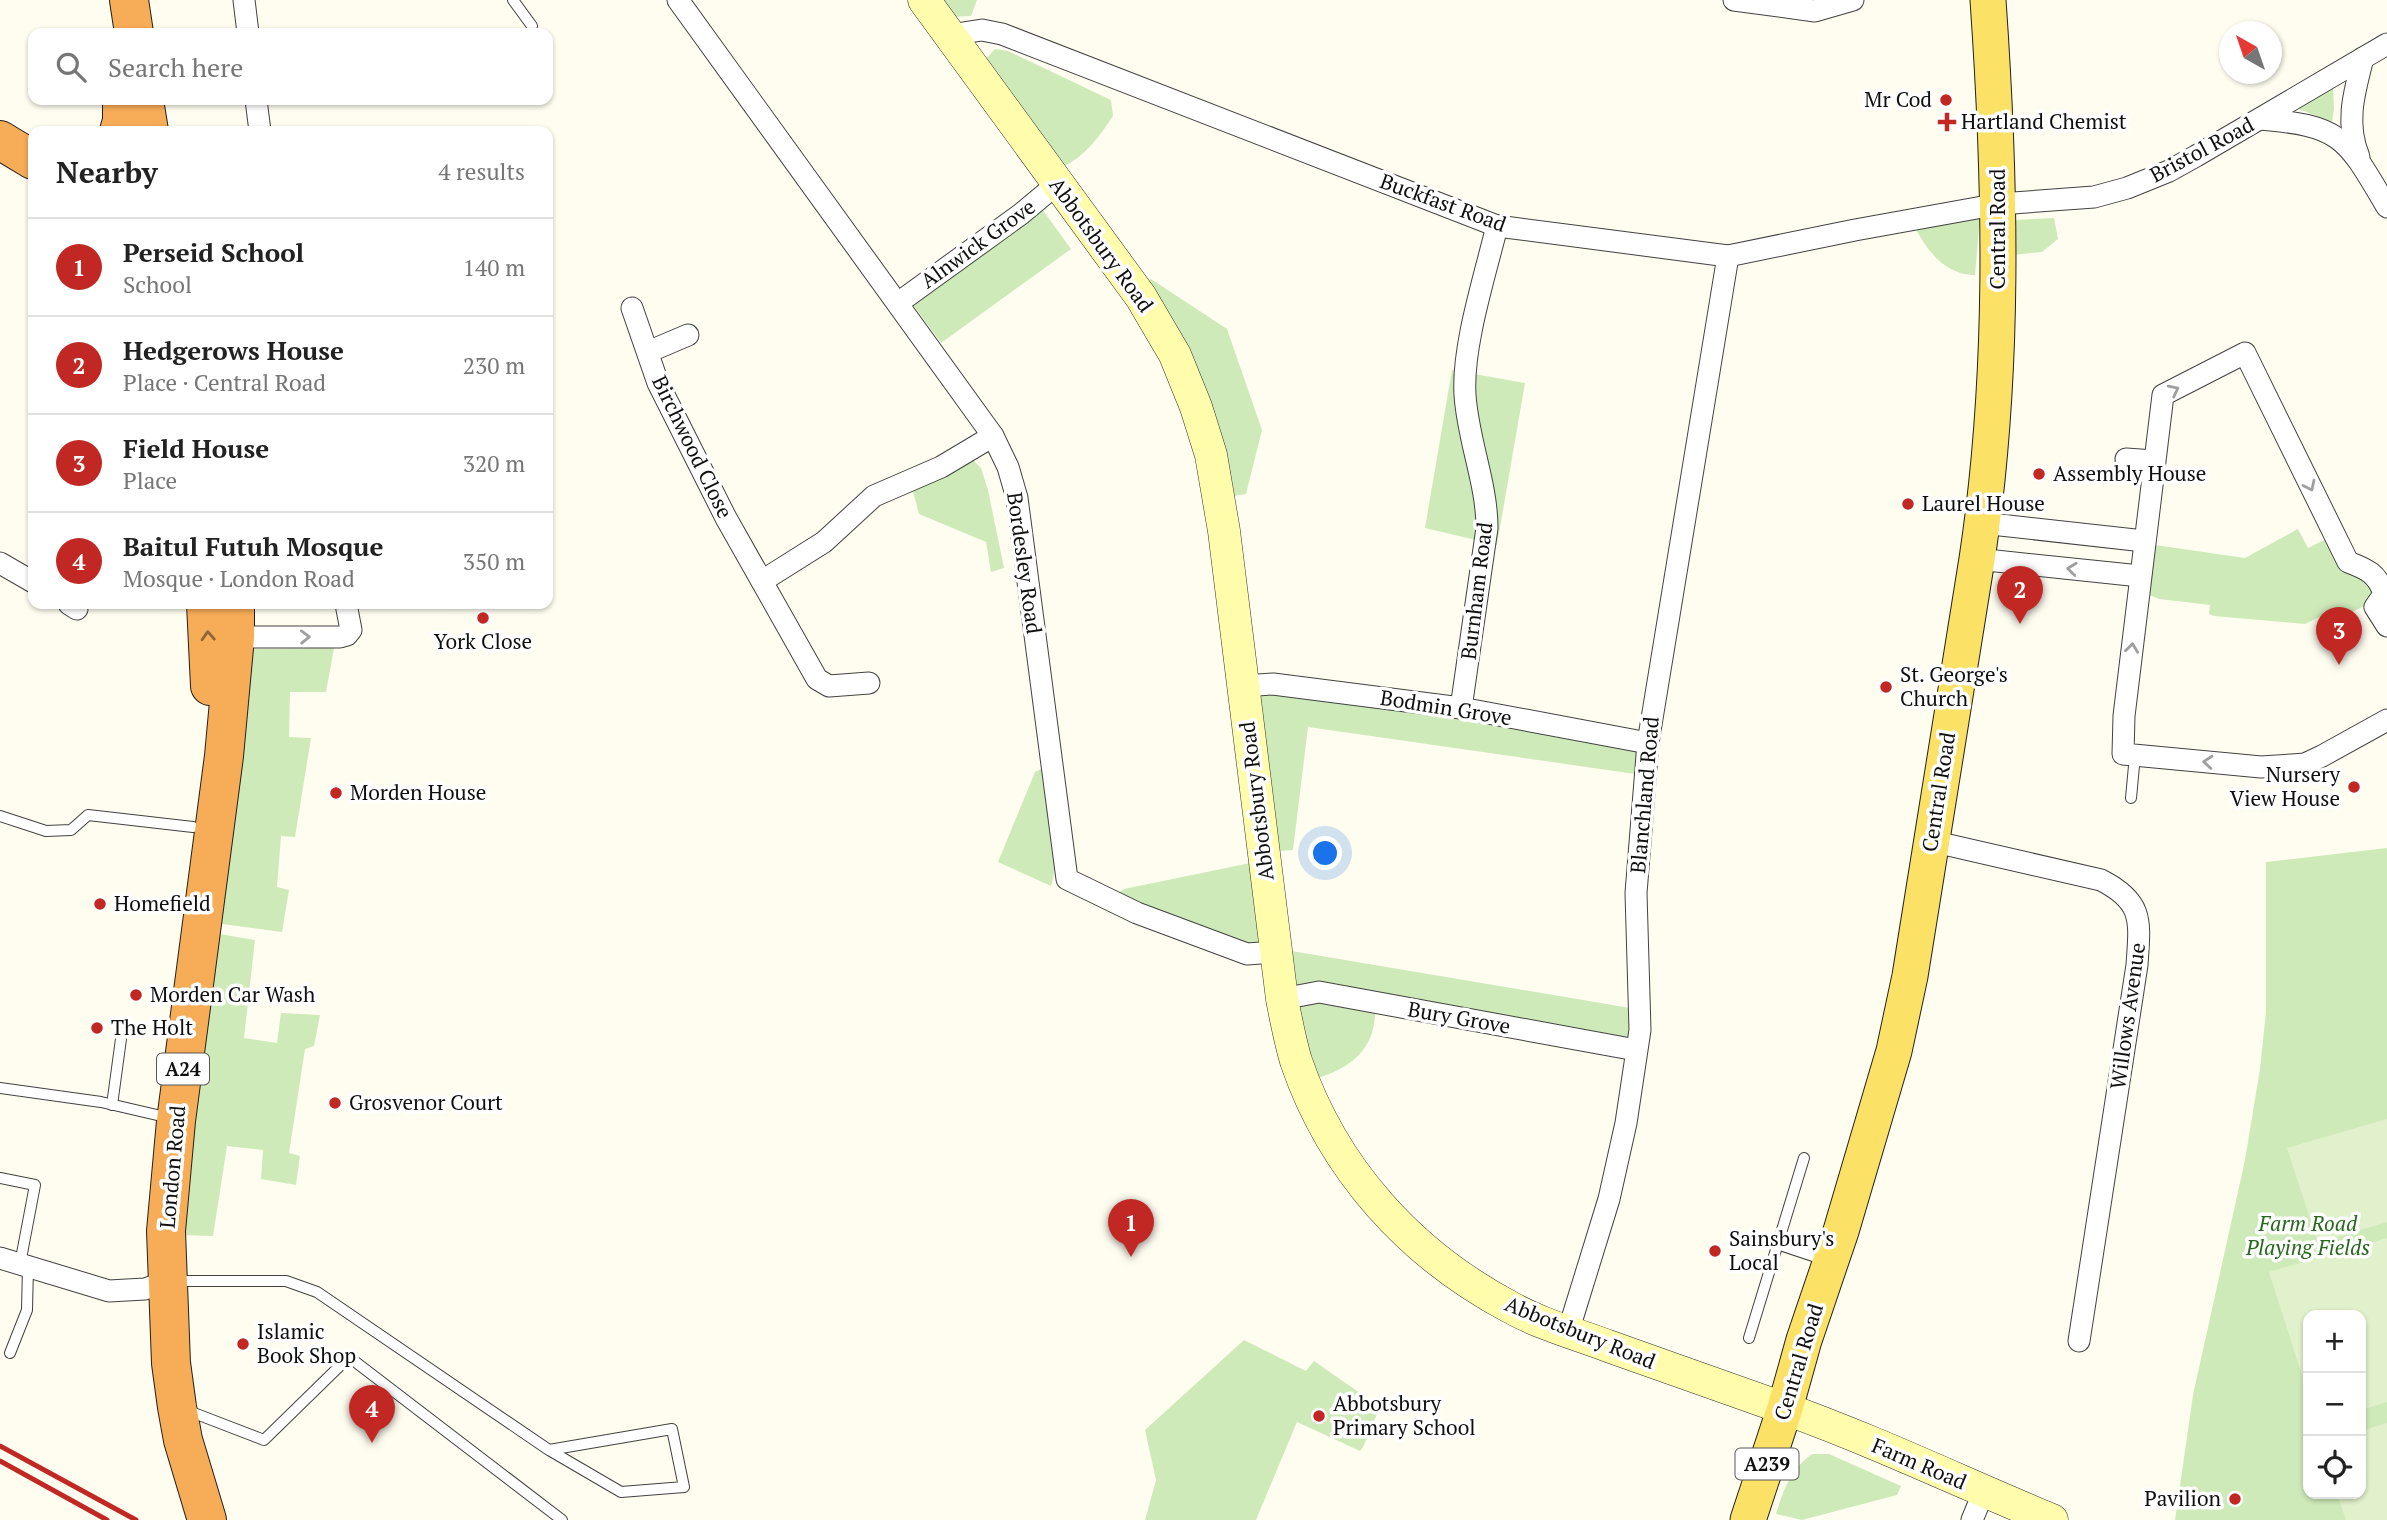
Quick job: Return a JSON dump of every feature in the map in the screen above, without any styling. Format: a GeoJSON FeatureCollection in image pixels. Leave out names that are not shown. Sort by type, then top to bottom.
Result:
{"type":"FeatureCollection","features":[{"type":"Feature","properties":{"kind":"highway"},"geometry":{"type":"LineString","coordinates":[[114,28],[115,0]]}},
{"type":"Feature","properties":{"kind":"highway"},"geometry":{"type":"LineString","coordinates":[[129,0],[133,28]]}},
{"type":"Feature","properties":{"kind":"highway"},"geometry":{"type":"LineString","coordinates":[[120,126],[122,105]]}},
{"type":"Feature","properties":{"kind":"highway"},"geometry":{"type":"LineString","coordinates":[[145,105],[148,126]]}},
{"type":"Feature","properties":{"kind":"highway"},"geometry":{"type":"LineString","coordinates":[[0,140],[28,157]]}},
{"type":"Feature","properties":{"kind":"highway","name":"London Road"},"geometry":{"type":"LineString","coordinates":[[206,609],[210,680],[203,764],[173,976],[156,1115],[146,1230],[183,1440],[207,1520]]}},
{"type":"Feature","properties":{"kind":"highway","name":"London Road"},"geometry":{"type":"LineString","coordinates":[[181,1520],[158,1437],[145,1339],[166,1231],[176,1121],[215,835],[235,620]]}},
{"type":"Feature","properties":{"kind":"main road","name":"Central Road"},"geometry":{"type":"LineString","coordinates":[[1748,1520],[1831,1262],[1894,1051],[1910,976],[1977,559],[1997,360],[1997,124],[1988,0]]}},
{"type":"Feature","properties":{"kind":"street"},"geometry":{"type":"LineString","coordinates":[[244,0],[247,28]]}},
{"type":"Feature","properties":{"kind":"street","name":"Bordesley Road"},"geometry":{"type":"LineString","coordinates":[[678,0],[993,436],[1007,467],[1017,498],[1067,878],[1137,913],[1247,954],[1277,952]]}},
{"type":"Feature","properties":{"kind":"street","name":"Abbotsbury Road"},"geometry":{"type":"LineString","coordinates":[[924,0],[1142,297],[1175,355],[1196,407],[1211,454],[1224,531],[1282,999],[1296,1059],[1314,1105],[1335,1145],[1367,1190],[1398,1226],[1454,1274],[1511,1308],[1568,1332],[1785,1408]]}},
{"type":"Feature","properties":{"kind":"street"},"geometry":{"type":"LineString","coordinates":[[1734,0],[1815,11],[1853,0]]}},
{"type":"Feature","properties":{"kind":"street","name":"Buckfast Road"},"geometry":{"type":"LineString","coordinates":[[950,35],[982,30],[1002,34],[1496,226],[1728,256],[1999,204]]}},
{"type":"Feature","properties":{"kind":"street","name":"Bristol Road"},"geometry":{"type":"LineString","coordinates":[[1999,204],[2094,197],[2127,188],[2169,171],[2387,44]]}},
{"type":"Feature","properties":{"kind":"street"},"geometry":{"type":"LineString","coordinates":[[2363,58],[2353,98],[2350,124],[2353,144],[2387,207]]}},
{"type":"Feature","properties":{"kind":"street"},"geometry":{"type":"LineString","coordinates":[[257,105],[259,126]]}},
{"type":"Feature","properties":{"kind":"street"},"geometry":{"type":"LineString","coordinates":[[2260,119],[2302,123],[2330,132],[2344,143],[2361,163]]}},
{"type":"Feature","properties":{"kind":"street","name":"Alnwick Grove"},"geometry":{"type":"LineString","coordinates":[[898,303],[1021,214],[1057,184]]}},
{"type":"Feature","properties":{"kind":"street","name":"Burnham Road"},"geometry":{"type":"LineString","coordinates":[[1461,708],[1487,528],[1487,504],[1465,395],[1466,359],[1496,226]]}},
{"type":"Feature","properties":{"kind":"street","name":"Blanchland Road"},"geometry":{"type":"LineString","coordinates":[[1568,1332],[1609,1199],[1626,1124],[1640,1030],[1636,893],[1648,743],[1728,256]]}},
{"type":"Feature","properties":{"kind":"street","name":"Birchwood Close"},"geometry":{"type":"LineString","coordinates":[[632,308],[658,383],[726,518],[817,679],[829,686],[869,682]]}},
{"type":"Feature","properties":{"kind":"street"},"geometry":{"type":"LineString","coordinates":[[648,352],[688,335]]}},
{"type":"Feature","properties":{"kind":"street"},"geometry":{"type":"LineString","coordinates":[[2387,626],[2375,607],[2384,594],[2381,586],[2370,571],[2348,562],[2245,353],[2164,395],[2154,456],[2124,716],[2123,754],[2261,767],[2292,765],[2322,757],[2387,720]]}},
{"type":"Feature","properties":{"kind":"street"},"geometry":{"type":"LineString","coordinates":[[762,581],[824,542],[874,496],[941,467],[993,436]]}},
{"type":"Feature","properties":{"kind":"street"},"geometry":{"type":"LineString","coordinates":[[2126,459],[2154,456]]}},
{"type":"Feature","properties":{"kind":"street"},"geometry":{"type":"LineString","coordinates":[[1982,523],[2144,541]]}},
{"type":"Feature","properties":{"kind":"street"},"geometry":{"type":"LineString","coordinates":[[1977,559],[2140,576]]}},
{"type":"Feature","properties":{"kind":"street"},"geometry":{"type":"LineString","coordinates":[[0,564],[28,579]]}},
{"type":"Feature","properties":{"kind":"street"},"geometry":{"type":"LineString","coordinates":[[235,620],[340,637],[351,630],[347,609]]}},
{"type":"Feature","properties":{"kind":"street","name":"Bodmin Grove"},"geometry":{"type":"LineString","coordinates":[[1244,686],[1273,684],[1461,708],[1648,743]]}},
{"type":"Feature","properties":{"kind":"street","name":"Willows Avenue"},"geometry":{"type":"LineString","coordinates":[[1931,841],[2101,880],[2120,890],[2135,908],[2140,926],[2137,965],[2079,1341]]}},
{"type":"Feature","properties":{"kind":"street","name":"Bury Grove"},"geometry":{"type":"LineString","coordinates":[[1282,999],[1319,992],[1636,1050]]}},
{"type":"Feature","properties":{"kind":"street"},"geometry":{"type":"LineString","coordinates":[[16,1263],[109,1291],[156,1285]]}},
{"type":"Feature","properties":{"kind":"street","name":"Farm Road"},"geometry":{"type":"LineString","coordinates":[[1785,1408],[2052,1520]]}},
{"type":"Feature","properties":{"kind":"street"},"geometry":{"type":"LineString","coordinates":[[1972,1520],[1984,1491]]}},
{"type":"Feature","properties":{"kind":"lane"},"geometry":{"type":"LineString","coordinates":[[513,0],[532,26]]}},
{"type":"Feature","properties":{"kind":"lane"},"geometry":{"type":"LineString","coordinates":[[2132,798],[2135,755]]}},
{"type":"Feature","properties":{"kind":"lane"},"geometry":{"type":"LineString","coordinates":[[0,816],[46,831],[71,830],[88,815],[194,827]]}},
{"type":"Feature","properties":{"kind":"lane"},"geometry":{"type":"LineString","coordinates":[[113,1105],[121,1039]]}},
{"type":"Feature","properties":{"kind":"lane"},"geometry":{"type":"LineString","coordinates":[[0,1088],[113,1105],[156,1115]]}},
{"type":"Feature","properties":{"kind":"lane"},"geometry":{"type":"LineString","coordinates":[[1749,1338],[1804,1158]]}},
{"type":"Feature","properties":{"kind":"lane"},"geometry":{"type":"LineString","coordinates":[[0,1178],[35,1185],[16,1263],[27,1310],[10,1353]]}},
{"type":"Feature","properties":{"kind":"lane"},"geometry":{"type":"LineString","coordinates":[[1777,1244],[1831,1262]]}},
{"type":"Feature","properties":{"kind":"lane"},"geometry":{"type":"LineString","coordinates":[[156,1285],[286,1281],[317,1292],[549,1450],[621,1492],[684,1487],[672,1429],[549,1450]]}},
{"type":"Feature","properties":{"kind":"lane"},"geometry":{"type":"LineString","coordinates":[[177,1407],[264,1440],[349,1357],[562,1520]]}},
{"type":"Feature","properties":{"kind":"green space"},"geometry":{"type":"Polygon","coordinates":[[[939,0],[977,0],[971,16],[951,17],[939,0]]]}},
{"type":"Feature","properties":{"kind":"green space"},"geometry":{"type":"Polygon","coordinates":[[[995,49],[1008,51],[1111,100],[1113,116],[1079,157],[1063,167],[985,60],[995,49]]]}},
{"type":"Feature","properties":{"kind":"green space"},"geometry":{"type":"Polygon","coordinates":[[[2333,86],[2332,122],[2296,108],[2333,86]]]}},
{"type":"Feature","properties":{"kind":"green space"},"geometry":{"type":"Polygon","coordinates":[[[1042,209],[1071,249],[941,343],[911,302],[1042,209]]]}},
{"type":"Feature","properties":{"kind":"green space"},"geometry":{"type":"Polygon","coordinates":[[[1980,217],[1975,275],[1947,267],[1932,254],[1916,229],[1980,217]]]}},
{"type":"Feature","properties":{"kind":"green space"},"geometry":{"type":"Polygon","coordinates":[[[2054,218],[2058,239],[2042,252],[2013,255],[2014,220],[2054,218]]]}},
{"type":"Feature","properties":{"kind":"green space"},"geometry":{"type":"Polygon","coordinates":[[[1151,279],[1227,329],[1262,430],[1246,494],[1233,496],[1145,284],[1151,279]]]}},
{"type":"Feature","properties":{"kind":"green space"},"geometry":{"type":"Polygon","coordinates":[[[1452,370],[1525,383],[1497,545],[1425,528],[1452,370]]]}},
{"type":"Feature","properties":{"kind":"green space"},"geometry":{"type":"Polygon","coordinates":[[[972,459],[981,468],[988,490],[1004,568],[991,572],[986,542],[919,514],[912,488],[972,459]]]}},
{"type":"Feature","properties":{"kind":"green space"},"geometry":{"type":"Polygon","coordinates":[[[2298,529],[2308,548],[2330,537],[2367,577],[2376,593],[2372,602],[2344,616],[2338,608],[2305,624],[2214,616],[2209,614],[2210,605],[2159,599],[2149,595],[2155,545],[2245,558],[2298,529]]]}},
{"type":"Feature","properties":{"kind":"green space"},"geometry":{"type":"Polygon","coordinates":[[[334,648],[326,692],[290,692],[289,737],[311,738],[295,837],[281,836],[277,887],[289,890],[282,932],[214,923],[244,649],[334,648]]]}},
{"type":"Feature","properties":{"kind":"green space"},"geometry":{"type":"Polygon","coordinates":[[[1274,688],[1644,747],[1642,775],[1308,727],[1293,850],[1267,852],[1250,689],[1274,688]]]}},
{"type":"Feature","properties":{"kind":"green space"},"geometry":{"type":"Polygon","coordinates":[[[1045,767],[1055,844],[1051,886],[998,862],[1035,772],[1045,767]]]}},
{"type":"Feature","properties":{"kind":"green space","name":"Farm Road Playing Fields"},"geometry":{"type":"Polygon","coordinates":[[[2387,848],[2387,1520],[2175,1520],[2193,1395],[2245,1160],[2266,1012],[2266,862],[2387,848]]]}},
{"type":"Feature","properties":{"kind":"green space"},"geometry":{"type":"Polygon","coordinates":[[[1260,861],[1271,948],[1248,950],[1114,896],[1124,889],[1260,861]]]}},
{"type":"Feature","properties":{"kind":"green space"},"geometry":{"type":"Polygon","coordinates":[[[213,933],[255,940],[244,1038],[277,1043],[281,1013],[320,1015],[314,1046],[305,1049],[289,1153],[300,1156],[296,1185],[261,1179],[263,1150],[227,1146],[213,1236],[179,1235],[213,933]]]}},
{"type":"Feature","properties":{"kind":"green space"},"geometry":{"type":"Polygon","coordinates":[[[1280,949],[1636,1009],[1634,1046],[1377,1000],[1372,1034],[1359,1055],[1344,1067],[1308,1081],[1280,949]]]}},
{"type":"Feature","properties":{"kind":"green space"},"geometry":{"type":"Polygon","coordinates":[[[2387,1119],[2387,1222],[2318,1243],[2287,1148],[2387,1119]]]}},
{"type":"Feature","properties":{"kind":"green space"},"geometry":{"type":"Polygon","coordinates":[[[2387,1238],[2387,1402],[2366,1408],[2366,1310],[2303,1310],[2303,1378],[2269,1272],[2387,1238]]]}},
{"type":"Feature","properties":{"kind":"green space"},"geometry":{"type":"Polygon","coordinates":[[[1244,1340],[1306,1371],[1314,1361],[1380,1407],[1363,1447],[1360,1451],[1297,1422],[1256,1520],[1145,1520],[1156,1480],[1145,1430],[1244,1340]]]}},
{"type":"Feature","properties":{"kind":"green space"},"geometry":{"type":"Polygon","coordinates":[[[2387,1423],[2387,1520],[2346,1520],[2339,1499],[2366,1499],[2366,1429],[2387,1423]]]}},
{"type":"Feature","properties":{"kind":"green space"},"geometry":{"type":"Polygon","coordinates":[[[1812,1454],[1829,1454],[1901,1486],[1897,1495],[1802,1520],[1776,1514],[1793,1473],[1812,1454]]]}},
{"type":"Feature","properties":{"kind":"railway"},"geometry":{"type":"LineString","coordinates":[[0,1446],[136,1520]]}},
{"type":"Feature","properties":{"kind":"railway"},"geometry":{"type":"LineString","coordinates":[[0,1461],[107,1520]]}},
{"type":"Feature","properties":{"kind":"place","name":"Mr Cod"},"geometry":{"type":"Point","coordinates":[1946,100]}},
{"type":"Feature","properties":{"kind":"place","name":"Hartland Chemist"},"geometry":{"type":"Point","coordinates":[1947,122]}},
{"type":"Feature","properties":{"kind":"place","name":"Assembly House"},"geometry":{"type":"Point","coordinates":[2039,474]}},
{"type":"Feature","properties":{"kind":"place","name":"Laurel House"},"geometry":{"type":"Point","coordinates":[1908,504]}},
{"type":"Feature","properties":{"kind":"place","name":"York Close"},"geometry":{"type":"Point","coordinates":[483,618]}},
{"type":"Feature","properties":{"kind":"place","name":"Hedgerows House"},"geometry":{"type":"Point","coordinates":[2020,624]}},
{"type":"Feature","properties":{"kind":"place","name":"Field House"},"geometry":{"type":"Point","coordinates":[2339,665]}},
{"type":"Feature","properties":{"kind":"place","name":"St. George's Church"},"geometry":{"type":"Point","coordinates":[1886,687]}},
{"type":"Feature","properties":{"kind":"place","name":"Nursery View House"},"geometry":{"type":"Point","coordinates":[2354,787]}},
{"type":"Feature","properties":{"kind":"place","name":"Morden House"},"geometry":{"type":"Point","coordinates":[336,793]}},
{"type":"Feature","properties":{"kind":"place","name":"Homefield"},"geometry":{"type":"Point","coordinates":[100,904]}},
{"type":"Feature","properties":{"kind":"place","name":"Morden Car Wash"},"geometry":{"type":"Point","coordinates":[136,995]}},
{"type":"Feature","properties":{"kind":"place","name":"The Holt"},"geometry":{"type":"Point","coordinates":[97,1028]}},
{"type":"Feature","properties":{"kind":"place","name":"Grosvenor Court"},"geometry":{"type":"Point","coordinates":[335,1103]}},
{"type":"Feature","properties":{"kind":"place","name":"Sainsbury's Local"},"geometry":{"type":"Point","coordinates":[1715,1251]}},
{"type":"Feature","properties":{"kind":"place","name":"Perseid School"},"geometry":{"type":"Point","coordinates":[1131,1257]}},
{"type":"Feature","properties":{"kind":"place","name":"Islamic Book Shop"},"geometry":{"type":"Point","coordinates":[243,1344]}},
{"type":"Feature","properties":{"kind":"place","name":"Abbotsbury Primary School"},"geometry":{"type":"Point","coordinates":[1319,1416]}},
{"type":"Feature","properties":{"kind":"place","name":"Baitul Futuh Mosque"},"geometry":{"type":"Point","coordinates":[372,1443]}},
{"type":"Feature","properties":{"kind":"place","name":"Pavilion"},"geometry":{"type":"Point","coordinates":[2235,1499]}}]}
